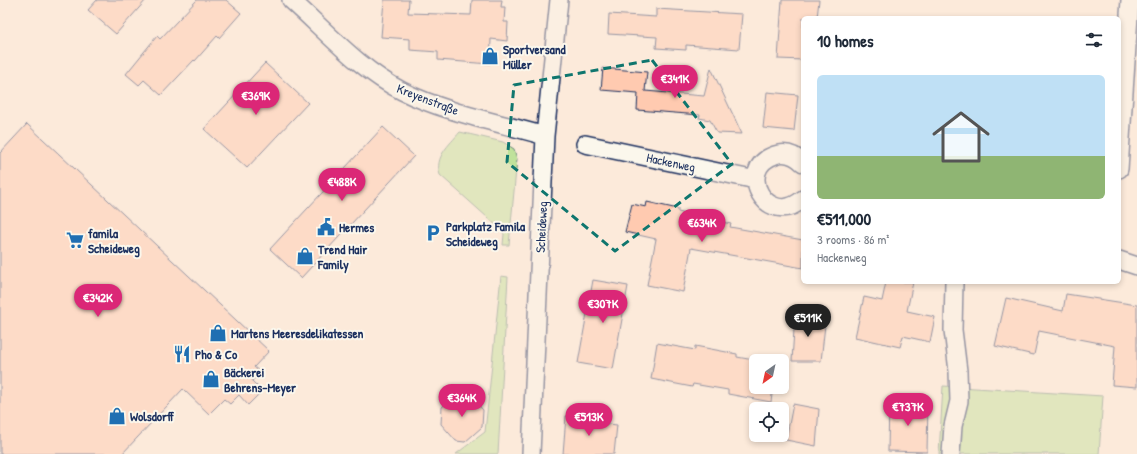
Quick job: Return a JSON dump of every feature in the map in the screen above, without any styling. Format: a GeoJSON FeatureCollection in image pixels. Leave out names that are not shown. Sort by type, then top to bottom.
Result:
{"type":"FeatureCollection","features":[{"type":"Feature","properties":{"kind":"street","name":"Kreyenstraße"},"geometry":{"type":"LineString","coordinates":[[291,0],[365,67],[402,91],[439,106],[545,136]]}},
{"type":"Feature","properties":{"kind":"street","name":"Scheideweg"},"geometry":{"type":"LineString","coordinates":[[531,454],[545,136],[559,0]]}},
{"type":"Feature","properties":{"kind":"street"},"geometry":{"type":"LineString","coordinates":[[1121,151],[1133,41],[1130,0]]}},
{"type":"Feature","properties":{"kind":"street","name":"Hackenweg"},"geometry":{"type":"LineString","coordinates":[[585,144],[756,180]]}},
{"type":"Feature","properties":{"kind":"street"},"geometry":{"type":"LineString","coordinates":[[801,162],[788,154],[779,154],[770,157],[760,166],[756,180],[760,196],[774,206],[790,207],[801,200]]}},
{"type":"Feature","properties":{"kind":"street"},"geometry":{"type":"LineString","coordinates":[[1121,261],[1137,266]]}},
{"type":"Feature","properties":{"kind":"street"},"geometry":{"type":"LineString","coordinates":[[951,454],[953,426],[959,401],[958,371],[953,330],[954,284]]}},
{"type":"Feature","properties":{"kind":"highlighted area"},"geometry":{"type":"Polygon","coordinates":[[[652,60],[732,164],[615,251],[507,162],[514,85],[652,60]]]}},
{"type":"Feature","properties":{"kind":"green space"},"geometry":{"type":"Polygon","coordinates":[[[460,132],[503,142],[514,149],[517,159],[509,245],[503,245],[504,234],[497,226],[440,175],[439,163],[441,157],[447,147],[460,132]]]}},
{"type":"Feature","properties":{"kind":"green space"},"geometry":{"type":"Polygon","coordinates":[[[501,276],[508,277],[498,454],[456,454],[485,432],[501,276]]]}},
{"type":"Feature","properties":{"kind":"green space"},"geometry":{"type":"Polygon","coordinates":[[[943,386],[1103,396],[1099,454],[939,454],[943,386]]]}},
{"type":"Feature","properties":{"kind":"building"},"geometry":{"type":"Polygon","coordinates":[[[97,0],[146,0],[116,34],[88,10],[97,0]]]}},
{"type":"Feature","properties":{"kind":"building"},"geometry":{"type":"Polygon","coordinates":[[[197,0],[226,0],[241,13],[219,38],[217,36],[195,61],[194,60],[161,95],[144,80],[139,85],[126,74],[157,36],[160,39],[197,0]]]}},
{"type":"Feature","properties":{"kind":"building"},"geometry":{"type":"Polygon","coordinates":[[[384,0],[409,0],[408,13],[471,15],[472,0],[502,0],[501,7],[505,7],[504,22],[508,22],[507,41],[491,39],[490,64],[438,60],[438,52],[410,50],[410,39],[381,37],[384,0]]]}},
{"type":"Feature","properties":{"kind":"building"},"geometry":{"type":"Polygon","coordinates":[[[782,0],[819,0],[817,16],[801,16],[801,60],[778,59],[782,0]]]}},
{"type":"Feature","properties":{"kind":"building"},"geometry":{"type":"Polygon","coordinates":[[[656,9],[742,14],[739,49],[686,45],[686,50],[656,48],[657,37],[608,34],[609,14],[656,17],[656,9]]]}},
{"type":"Feature","properties":{"kind":"building"},"geometry":{"type":"Polygon","coordinates":[[[265,63],[308,103],[247,168],[204,129],[265,63]]]}},
{"type":"Feature","properties":{"kind":"building"},"geometry":{"type":"Polygon","coordinates":[[[603,68],[647,72],[645,91],[704,96],[711,68],[742,134],[717,133],[710,120],[699,118],[700,115],[637,110],[638,93],[601,90],[603,68]]]}},
{"type":"Feature","properties":{"kind":"building"},"geometry":{"type":"Polygon","coordinates":[[[767,92],[798,95],[794,131],[763,128],[767,92]]]}},
{"type":"Feature","properties":{"kind":"building","name":"famila Scheideweg"},"geometry":{"type":"Polygon","coordinates":[[[27,124],[269,351],[254,367],[260,372],[252,381],[262,391],[248,405],[239,395],[230,404],[224,399],[209,414],[183,389],[122,454],[0,454],[0,153],[27,124]]]}},
{"type":"Feature","properties":{"kind":"building"},"geometry":{"type":"Polygon","coordinates":[[[383,127],[414,156],[301,278],[270,249],[383,127]]]}},
{"type":"Feature","properties":{"kind":"building"},"geometry":{"type":"Polygon","coordinates":[[[647,202],[678,209],[678,212],[731,224],[730,227],[801,240],[801,268],[691,248],[683,292],[647,285],[656,239],[625,232],[632,204],[646,207],[647,202]]]}},
{"type":"Feature","properties":{"kind":"building"},"geometry":{"type":"Polygon","coordinates":[[[593,280],[628,286],[613,369],[578,363],[593,280]]]}},
{"type":"Feature","properties":{"kind":"building"},"geometry":{"type":"Polygon","coordinates":[[[886,284],[913,284],[907,311],[935,317],[930,342],[903,336],[900,347],[855,337],[864,297],[882,301],[886,284]]]}},
{"type":"Feature","properties":{"kind":"building"},"geometry":{"type":"Polygon","coordinates":[[[1066,294],[1137,305],[1137,387],[1112,385],[1115,346],[1039,331],[1034,355],[995,346],[1006,298],[1063,311],[1066,294]]]}},
{"type":"Feature","properties":{"kind":"building"},"geometry":{"type":"Polygon","coordinates":[[[795,314],[826,316],[821,361],[792,361],[795,314]]]}},
{"type":"Feature","properties":{"kind":"building"},"geometry":{"type":"Polygon","coordinates":[[[657,343],[695,350],[695,346],[737,354],[737,357],[749,359],[749,394],[772,394],[771,402],[728,394],[728,390],[693,384],[692,387],[651,379],[657,343]]]}},
{"type":"Feature","properties":{"kind":"building"},"geometry":{"type":"Polygon","coordinates":[[[456,396],[472,398],[483,410],[482,427],[465,442],[456,441],[441,424],[442,407],[456,396]]]}},
{"type":"Feature","properties":{"kind":"building"},"geometry":{"type":"Polygon","coordinates":[[[889,402],[928,403],[927,452],[888,451],[889,402]]]}},
{"type":"Feature","properties":{"kind":"building"},"geometry":{"type":"Polygon","coordinates":[[[793,404],[819,409],[816,446],[789,441],[789,425],[793,404]]]}},
{"type":"Feature","properties":{"kind":"building"},"geometry":{"type":"Polygon","coordinates":[[[566,416],[593,418],[593,422],[617,425],[614,454],[563,454],[566,416]]]}},
{"type":"Feature","properties":{"kind":"place","name":"Sportversand Müller"},"geometry":{"type":"Point","coordinates":[490,56]}},
{"type":"Feature","properties":{"kind":"place","name":"Hermes"},"geometry":{"type":"Point","coordinates":[326,227]}},
{"type":"Feature","properties":{"kind":"place","name":"Parkplatz Famila Scheideweg"},"geometry":{"type":"Point","coordinates":[433,233]}},
{"type":"Feature","properties":{"kind":"place","name":"famila Scheideweg"},"geometry":{"type":"Point","coordinates":[75,240]}},
{"type":"Feature","properties":{"kind":"place","name":"Trend Hair Family"},"geometry":{"type":"Point","coordinates":[305,256]}},
{"type":"Feature","properties":{"kind":"place","name":"Martens Meeresdelikatessen"},"geometry":{"type":"Point","coordinates":[218,333]}},
{"type":"Feature","properties":{"kind":"place","name":"Pho & Co"},"geometry":{"type":"Point","coordinates":[182,354]}},
{"type":"Feature","properties":{"kind":"place","name":"Bäckerei Behrens-Meyer"},"geometry":{"type":"Point","coordinates":[211,379]}},
{"type":"Feature","properties":{"kind":"place","name":"Wolsdorff"},"geometry":{"type":"Point","coordinates":[117,416]}}]}
